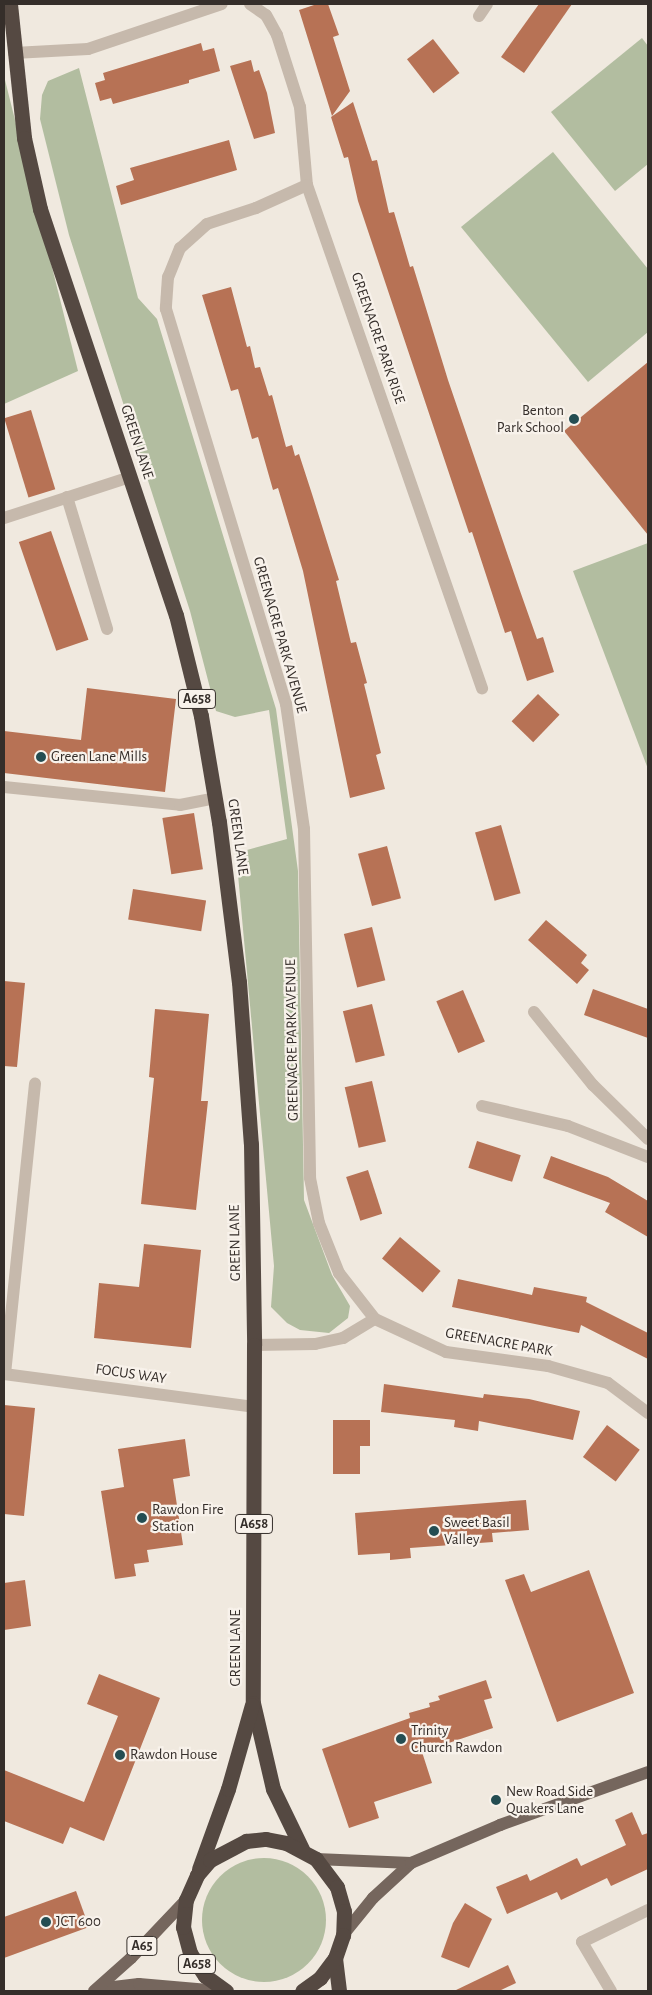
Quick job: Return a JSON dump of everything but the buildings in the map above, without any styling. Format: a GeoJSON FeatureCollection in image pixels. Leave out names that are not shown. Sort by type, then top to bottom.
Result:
{"type":"FeatureCollection","features":[{"type":"Feature","properties":{"kind":"highway","name":"GREEN LANE"},"geometry":{"type":"LineString","coordinates":[[10,4],[24,138],[40,209],[176,615],[201,716],[215,798],[239,982],[251,1144],[254,1345],[253,1703],[273,1789],[302,1849]]}},
{"type":"Feature","properties":{"kind":"highway","name":"GREEN LANE"},"geometry":{"type":"LineString","coordinates":[[197,1875],[228,1789],[253,1703]]}},
{"type":"Feature","properties":{"kind":"highway","name":"A658"},"geometry":{"type":"LineString","coordinates":[[226,1991],[205,1976],[190,1953],[183,1927],[186,1900],[197,1875],[210,1860],[246,1842],[266,1839],[302,1849],[316,1859],[337,1887],[344,1911],[343,1935],[335,1958],[320,1978],[302,1991]]}},
{"type":"Feature","properties":{"kind":"highway","name":"A658"},"geometry":{"type":"LineString","coordinates":[[335,1958],[339,1991]]}},
{"type":"Feature","properties":{"kind":"main road"},"geometry":{"type":"LineString","coordinates":[[343,1935],[373,1898],[411,1863],[500,1825],[648,1772]]}},
{"type":"Feature","properties":{"kind":"main road"},"geometry":{"type":"LineString","coordinates":[[316,1859],[411,1863]]}},
{"type":"Feature","properties":{"kind":"main road","name":"A65"},"geometry":{"type":"LineString","coordinates":[[95,1990],[186,1900]]}},
{"type":"Feature","properties":{"kind":"main road","name":"A65"},"geometry":{"type":"LineString","coordinates":[[95,1990],[139,1984],[220,1991]]}},
{"type":"Feature","properties":{"kind":"street"},"geometry":{"type":"LineString","coordinates":[[14,54],[88,49],[222,4]]}},
{"type":"Feature","properties":{"kind":"street","name":"GREENACRE PARK RISE"},"geometry":{"type":"LineString","coordinates":[[250,4],[266,15],[277,35],[300,107],[307,185],[482,688]]}},
{"type":"Feature","properties":{"kind":"street"},"geometry":{"type":"LineString","coordinates":[[478,16],[487,4]]}},
{"type":"Feature","properties":{"kind":"street","name":"GREENACRE PARK AVENUE"},"geometry":{"type":"LineString","coordinates":[[307,185],[256,208],[207,224],[200,230],[180,248],[168,277],[166,309],[286,704],[304,829],[310,1178],[319,1223],[338,1274],[375,1319]]}},
{"type":"Feature","properties":{"kind":"street"},"geometry":{"type":"LineString","coordinates":[[4,518],[130,477]]}},
{"type":"Feature","properties":{"kind":"street"},"geometry":{"type":"LineString","coordinates":[[67,497],[107,629]]}},
{"type":"Feature","properties":{"kind":"street"},"geometry":{"type":"LineString","coordinates":[[4,787],[180,805],[215,798]]}},
{"type":"Feature","properties":{"kind":"street"},"geometry":{"type":"LineString","coordinates":[[534,1012],[593,1085],[648,1139]]}},
{"type":"Feature","properties":{"kind":"street"},"geometry":{"type":"LineString","coordinates":[[4,1374],[35,1084]]}},
{"type":"Feature","properties":{"kind":"street"},"geometry":{"type":"LineString","coordinates":[[482,1106],[568,1126],[648,1158]]}},
{"type":"Feature","properties":{"kind":"street"},"geometry":{"type":"LineString","coordinates":[[254,1345],[315,1344],[343,1338],[375,1319]]}},
{"type":"Feature","properties":{"kind":"street","name":"GREENACRE PARK"},"geometry":{"type":"LineString","coordinates":[[375,1319],[446,1352],[548,1366],[608,1383],[648,1413]]}},
{"type":"Feature","properties":{"kind":"street","name":"FOCUS WAY"},"geometry":{"type":"LineString","coordinates":[[4,1374],[254,1407]]}},
{"type":"Feature","properties":{"kind":"street"},"geometry":{"type":"LineString","coordinates":[[611,1991],[582,1942],[648,1910]]}},
{"type":"Feature","properties":{"kind":"green space"},"geometry":{"type":"Polygon","coordinates":[[[642,38],[648,46],[648,164],[615,191],[551,112],[642,38]]]}},
{"type":"Feature","properties":{"kind":"green space"},"geometry":{"type":"Polygon","coordinates":[[[79,68],[138,298],[157,319],[276,709],[298,871],[304,1200],[332,1275],[350,1306],[348,1318],[329,1333],[300,1330],[287,1323],[271,1307],[274,1266],[236,853],[287,839],[269,710],[235,717],[216,711],[190,611],[69,235],[40,119],[42,95],[48,81],[79,68]]]}},
{"type":"Feature","properties":{"kind":"green space"},"geometry":{"type":"Polygon","coordinates":[[[4,76],[78,371],[4,404],[4,76]]]}},
{"type":"Feature","properties":{"kind":"green space"},"geometry":{"type":"Polygon","coordinates":[[[553,152],[648,269],[648,332],[588,382],[461,227],[553,152]]]}},
{"type":"Feature","properties":{"kind":"green space"},"geometry":{"type":"Polygon","coordinates":[[[648,543],[648,769],[573,571],[648,543]]]}},
{"type":"Feature","properties":{"kind":"green space"},"geometry":{"type":"Polygon","coordinates":[[[264,1858],[288,1862],[308,1876],[322,1896],[326,1920],[322,1944],[308,1964],[288,1978],[264,1982],[240,1978],[220,1964],[206,1944],[202,1920],[206,1896],[220,1876],[240,1862],[264,1858]]]}},
{"type":"Feature","properties":{"kind":"place","name":"Benton Park School"},"geometry":{"type":"Point","coordinates":[574,419]}},
{"type":"Feature","properties":{"kind":"place","name":"Green Lane Mills"},"geometry":{"type":"Point","coordinates":[41,757]}},
{"type":"Feature","properties":{"kind":"place","name":"Rawdon Fire Station"},"geometry":{"type":"Point","coordinates":[142,1518]}},
{"type":"Feature","properties":{"kind":"place","name":"Sweet Basil Valley"},"geometry":{"type":"Point","coordinates":[434,1531]}},
{"type":"Feature","properties":{"kind":"place","name":"Trinity Church Rawdon"},"geometry":{"type":"Point","coordinates":[401,1739]}},
{"type":"Feature","properties":{"kind":"place","name":"Rawdon House"},"geometry":{"type":"Point","coordinates":[120,1755]}},
{"type":"Feature","properties":{"kind":"place","name":"New Road Side Quakers Lane"},"geometry":{"type":"Point","coordinates":[496,1800]}},
{"type":"Feature","properties":{"kind":"place","name":"JCT 600"},"geometry":{"type":"Point","coordinates":[46,1922]}}]}
